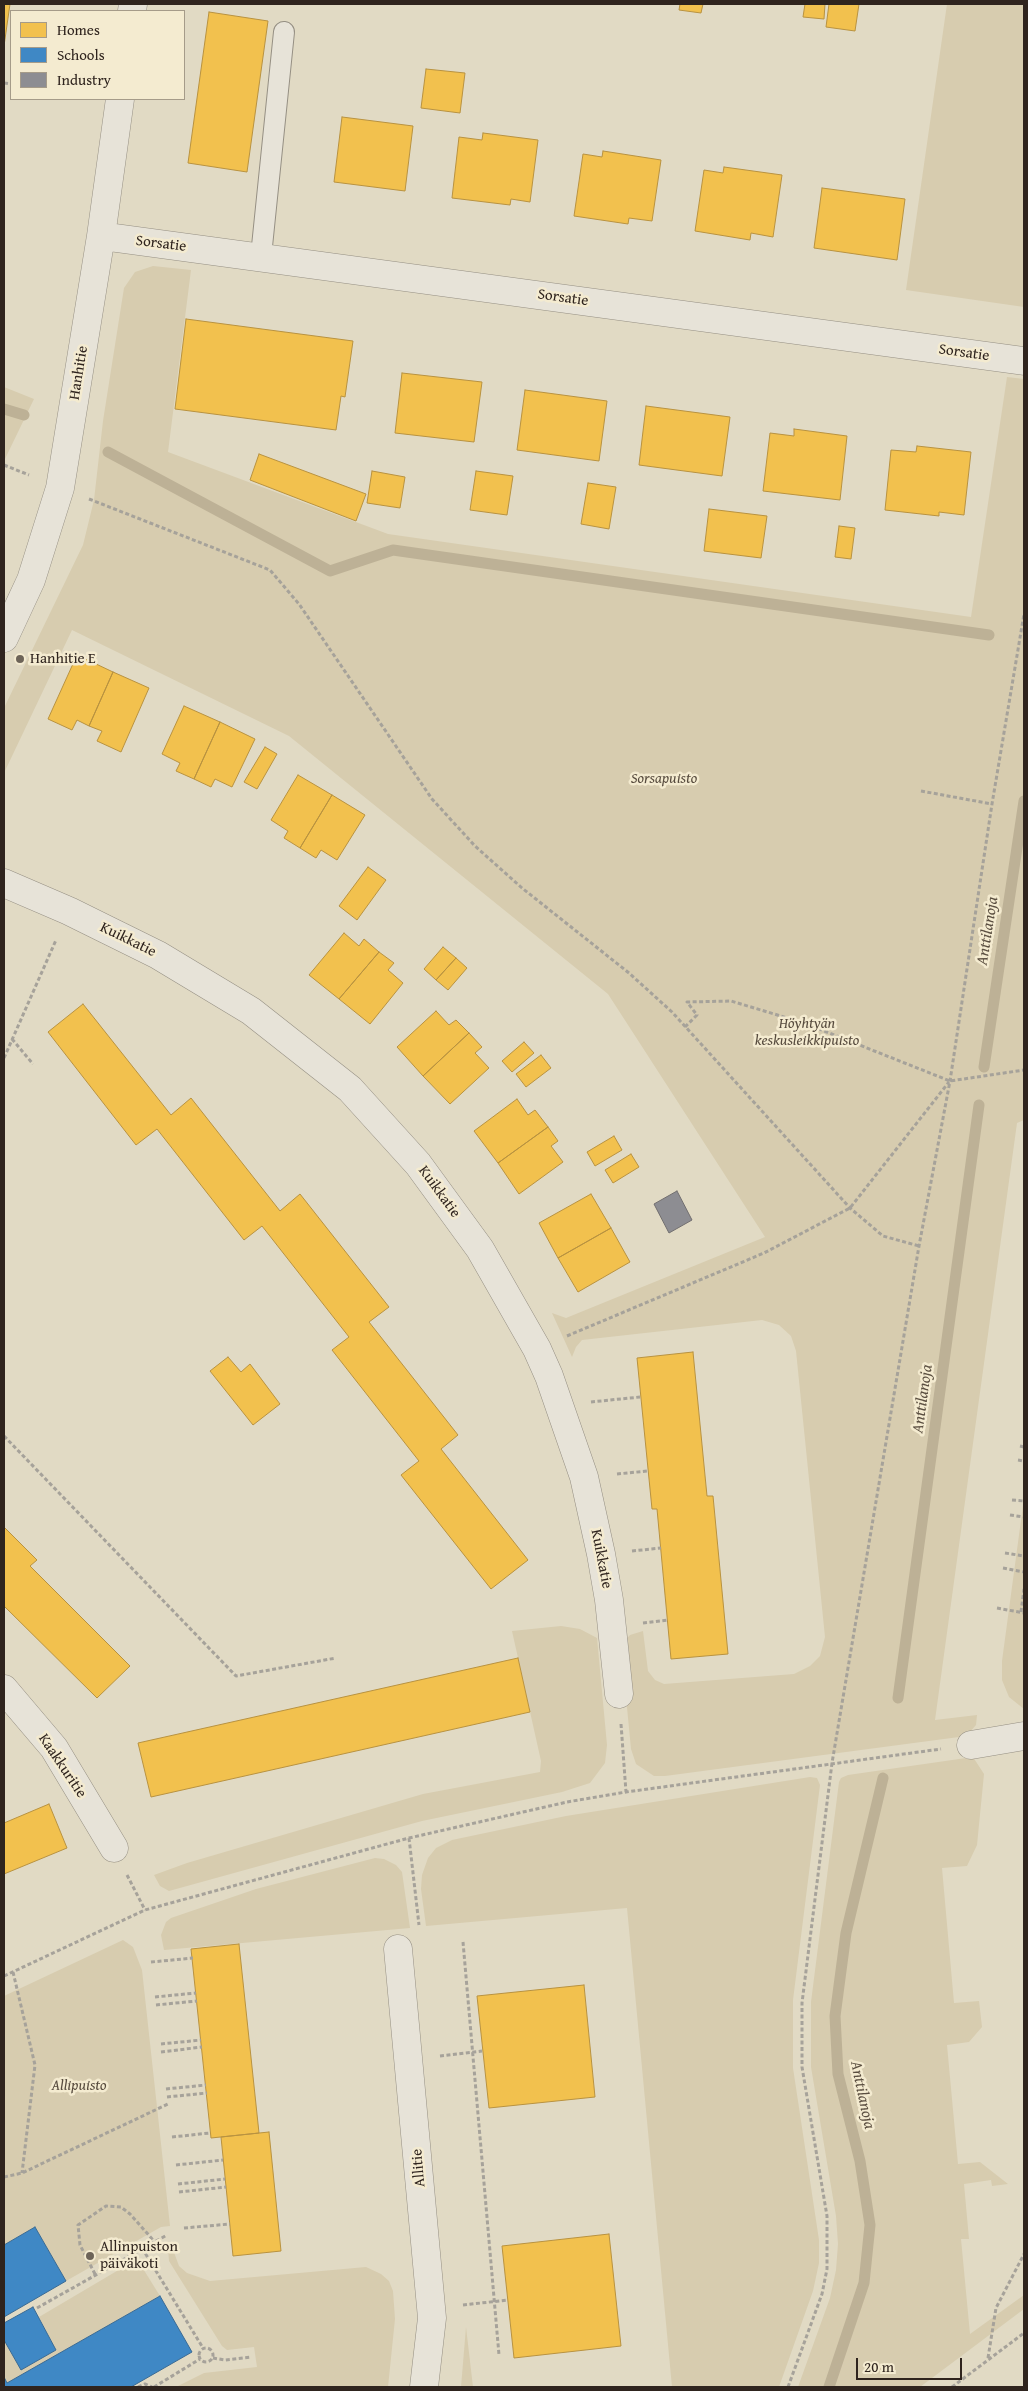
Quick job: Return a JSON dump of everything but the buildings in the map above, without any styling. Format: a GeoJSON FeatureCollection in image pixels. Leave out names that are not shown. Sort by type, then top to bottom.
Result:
{"type":"FeatureCollection","features":[{"type":"Feature","properties":{"kind":"street","name":"Hanhitie"},"geometry":{"type":"LineString","coordinates":[[4,638],[31,580],[60,488],[101,236],[120,100]]}},
{"type":"Feature","properties":{"kind":"street","name":"Sorsatie"},"geometry":{"type":"LineString","coordinates":[[101,236],[261,256],[1024,361]]}},
{"type":"Feature","properties":{"kind":"street","name":"Kuikkatie"},"geometry":{"type":"LineString","coordinates":[[4,884],[69,911],[171,961],[252,1011],[350,1089],[410,1153],[480,1249],[537,1349],[584,1477],[609,1600],[618,1694]]}},
{"type":"Feature","properties":{"kind":"street","name":"Kaakkuritie"},"geometry":{"type":"LineString","coordinates":[[4,1689],[54,1748],[114,1848]]}},
{"type":"Feature","properties":{"kind":"street"},"geometry":{"type":"LineString","coordinates":[[971,1745],[1024,1736]]}},
{"type":"Feature","properties":{"kind":"street","name":"Allitie"},"geometry":{"type":"LineString","coordinates":[[398,1949],[432,2318],[424,2387]]}},
{"type":"Feature","properties":{"kind":"lane"},"geometry":{"type":"LineString","coordinates":[[261,256],[284,32]]}},
{"type":"Feature","properties":{"kind":"path"},"geometry":{"type":"LineString","coordinates":[[4,465],[34,477]]}},
{"type":"Feature","properties":{"kind":"path"},"geometry":{"type":"LineString","coordinates":[[86,498],[270,570],[299,604],[432,799],[463,833],[522,888],[629,973],[672,1012],[850,1208],[883,1236],[919,1246]]}},
{"type":"Feature","properties":{"kind":"path"},"geometry":{"type":"LineString","coordinates":[[788,2387],[822,2294],[827,2269],[827,2216],[802,2068],[802,2002],[832,1763],[919,1246],[950,1081],[992,804],[1024,614]]}},
{"type":"Feature","properties":{"kind":"path"},"geometry":{"type":"LineString","coordinates":[[921,791],[992,804]]}},
{"type":"Feature","properties":{"kind":"path"},"geometry":{"type":"LineString","coordinates":[[4,1058],[69,911]]}},
{"type":"Feature","properties":{"kind":"path"},"geometry":{"type":"LineString","coordinates":[[685,1027],[697,1015],[687,1002],[731,1001],[804,1023],[950,1081],[1024,1070]]}},
{"type":"Feature","properties":{"kind":"path"},"geometry":{"type":"LineString","coordinates":[[12,1039],[33,1064]]}},
{"type":"Feature","properties":{"kind":"path"},"geometry":{"type":"LineString","coordinates":[[537,1349],[764,1253],[850,1208],[950,1081]]}},
{"type":"Feature","properties":{"kind":"path"},"geometry":{"type":"LineString","coordinates":[[588,1402],[640,1397]]}},
{"type":"Feature","properties":{"kind":"path"},"geometry":{"type":"LineString","coordinates":[[4,1436],[236,1676],[336,1658]]}},
{"type":"Feature","properties":{"kind":"path"},"geometry":{"type":"LineString","coordinates":[[1018,1460],[1024,1461]]}},
{"type":"Feature","properties":{"kind":"path"},"geometry":{"type":"LineString","coordinates":[[1012,1500],[1024,1502]]}},
{"type":"Feature","properties":{"kind":"path"},"geometry":{"type":"LineString","coordinates":[[1010,1515],[1024,1517]]}},
{"type":"Feature","properties":{"kind":"path"},"geometry":{"type":"LineString","coordinates":[[1004,1553],[1024,1556]]}},
{"type":"Feature","properties":{"kind":"path"},"geometry":{"type":"LineString","coordinates":[[1003,1568],[1024,1572]]}},
{"type":"Feature","properties":{"kind":"path"},"geometry":{"type":"LineString","coordinates":[[997,1608],[1022,1612],[1024,1589]]}},
{"type":"Feature","properties":{"kind":"path"},"geometry":{"type":"LineString","coordinates":[[618,1694],[626,1792]]}},
{"type":"Feature","properties":{"kind":"path"},"geometry":{"type":"LineString","coordinates":[[4,1976],[145,1910],[409,1838],[567,1802],[626,1792],[971,1745]]}},
{"type":"Feature","properties":{"kind":"path"},"geometry":{"type":"LineString","coordinates":[[409,1838],[420,1932]]}},
{"type":"Feature","properties":{"kind":"path"},"geometry":{"type":"LineString","coordinates":[[463,1942],[499,2355]]}},
{"type":"Feature","properties":{"kind":"path"},"geometry":{"type":"LineString","coordinates":[[151,1962],[192,1958]]}},
{"type":"Feature","properties":{"kind":"path"},"geometry":{"type":"LineString","coordinates":[[13,1972],[35,2065],[22,2173]]}},
{"type":"Feature","properties":{"kind":"path"},"geometry":{"type":"LineString","coordinates":[[155,1997],[196,1993]]}},
{"type":"Feature","properties":{"kind":"path"},"geometry":{"type":"LineString","coordinates":[[156,2005],[197,2001]]}},
{"type":"Feature","properties":{"kind":"path"},"geometry":{"type":"LineString","coordinates":[[161,2044],[201,2040]]}},
{"type":"Feature","properties":{"kind":"path"},"geometry":{"type":"LineString","coordinates":[[161,2052],[202,2047]]}},
{"type":"Feature","properties":{"kind":"path"},"geometry":{"type":"LineString","coordinates":[[432,2056],[482,2051]]}},
{"type":"Feature","properties":{"kind":"path"},"geometry":{"type":"LineString","coordinates":[[166,2089],[206,2085]]}},
{"type":"Feature","properties":{"kind":"path"},"geometry":{"type":"LineString","coordinates":[[167,2097],[207,2093]]}},
{"type":"Feature","properties":{"kind":"path"},"geometry":{"type":"LineString","coordinates":[[4,2177],[22,2173],[168,2104]]}},
{"type":"Feature","properties":{"kind":"path"},"geometry":{"type":"LineString","coordinates":[[172,2137],[210,2132]]}},
{"type":"Feature","properties":{"kind":"path"},"geometry":{"type":"LineString","coordinates":[[176,2166],[223,2160]]}},
{"type":"Feature","properties":{"kind":"path"},"geometry":{"type":"LineString","coordinates":[[178,2184],[225,2179]]}},
{"type":"Feature","properties":{"kind":"path"},"geometry":{"type":"LineString","coordinates":[[179,2192],[226,2187]]}},
{"type":"Feature","properties":{"kind":"path"},"geometry":{"type":"LineString","coordinates":[[95,2274],[80,2245],[78,2225],[106,2206],[120,2207],[130,2214],[154,2241]]}},
{"type":"Feature","properties":{"kind":"path"},"geometry":{"type":"LineString","coordinates":[[184,2228],[230,2224]]}},
{"type":"Feature","properties":{"kind":"path"},"geometry":{"type":"LineString","coordinates":[[37,2308],[167,2235]]}},
{"type":"Feature","properties":{"kind":"path"},"geometry":{"type":"LineString","coordinates":[[142,2248],[203,2348]]}},
{"type":"Feature","properties":{"kind":"path"},"geometry":{"type":"LineString","coordinates":[[988,2358],[996,2308],[1024,2254]]}},
{"type":"Feature","properties":{"kind":"path"},"geometry":{"type":"LineString","coordinates":[[455,2306],[508,2300]]}},
{"type":"Feature","properties":{"kind":"path"},"geometry":{"type":"LineString","coordinates":[[952,2387],[1024,2332]]}},
{"type":"Feature","properties":{"kind":"path"},"geometry":{"type":"LineString","coordinates":[[203,2348],[209,2348],[213,2352],[214,2358]]}},
{"type":"Feature","properties":{"kind":"path"},"geometry":{"type":"LineString","coordinates":[[203,2348],[199,2353],[200,2359],[204,2362],[210,2362],[214,2358]]}},
{"type":"Feature","properties":{"kind":"path"},"geometry":{"type":"LineString","coordinates":[[214,2358],[225,2360],[251,2357]]}},
{"type":"Feature","properties":{"kind":"path"},"geometry":{"type":"LineString","coordinates":[[138,2387],[145,2384],[153,2387],[200,2359]]}},
{"type":"Feature","properties":{"kind":"green space"},"geometry":{"type":"Polygon","coordinates":[[[947,4],[1024,4],[1024,307],[906,290],[947,4]]]}},
{"type":"Feature","properties":{"kind":"green space","name":"Sorsapuisto"},"geometry":{"type":"Polygon","coordinates":[[[153,266],[191,270],[168,452],[388,534],[971,617],[1007,377],[1024,379],[1024,1120],[1017,1123],[935,1720],[977,1715],[976,1725],[970,1732],[959,1737],[665,1776],[654,1776],[636,1764],[631,1749],[621,1645],[630,1635],[643,1631],[648,1671],[655,1680],[664,1684],[794,1674],[810,1666],[820,1656],[825,1637],[796,1351],[791,1336],[779,1325],[762,1320],[582,1340],[576,1347],[572,1357],[552,1313],[566,1318],[765,1237],[608,994],[289,736],[72,630],[4,773],[4,708],[83,545],[94,500],[103,421],[124,288],[135,272],[153,266]]]}},
{"type":"Feature","properties":{"kind":"green space"},"geometry":{"type":"Polygon","coordinates":[[[4,387],[34,399],[4,461],[4,387]]]}},
{"type":"Feature","properties":{"kind":"green space"},"geometry":{"type":"Polygon","coordinates":[[[1024,1498],[1024,1709],[1009,1697],[1002,1680],[1002,1661],[1024,1498]]]}},
{"type":"Feature","properties":{"kind":"green space"},"geometry":{"type":"Polygon","coordinates":[[[561,1626],[580,1629],[597,1638],[607,1745],[605,1763],[590,1783],[562,1792],[422,1821],[169,1891],[160,1886],[154,1875],[187,1863],[423,1794],[540,1772],[541,1761],[512,1631],[561,1626]]]}},
{"type":"Feature","properties":{"kind":"green space"},"geometry":{"type":"Polygon","coordinates":[[[973,1757],[984,1774],[977,1845],[967,1866],[942,1868],[954,2003],[979,2001],[982,2027],[969,2042],[947,2045],[958,2164],[980,2162],[1008,2184],[992,2186],[991,2180],[964,2184],[969,2239],[961,2239],[970,2334],[1024,2295],[1024,2309],[920,2387],[798,2387],[830,2298],[836,2270],[838,2244],[836,2216],[811,2067],[811,2002],[839,1782],[841,1778],[848,1775],[973,1757]]]}},
{"type":"Feature","properties":{"kind":"green space"},"geometry":{"type":"Polygon","coordinates":[[[810,1777],[817,1778],[820,1785],[793,2000],[793,2068],[819,2240],[819,2263],[813,2291],[779,2387],[672,2387],[627,1908],[426,1926],[421,1889],[422,1875],[428,1858],[436,1848],[452,1840],[566,1816],[810,1777]]]}},
{"type":"Feature","properties":{"kind":"green space"},"geometry":{"type":"Polygon","coordinates":[[[375,1858],[384,1859],[396,1865],[402,1872],[410,1928],[164,1950],[161,1935],[166,1922],[171,1918],[256,1889],[375,1858]]]}},
{"type":"Feature","properties":{"kind":"green space","name":"Allipuisto"},"geometry":{"type":"Polygon","coordinates":[[[123,1940],[133,1947],[142,1970],[170,2226],[161,2227],[66,2281],[35,2227],[4,2245],[4,1996],[123,1940]]]}},
{"type":"Feature","properties":{"kind":"green space"},"geometry":{"type":"Polygon","coordinates":[[[172,2247],[179,2266],[187,2273],[210,2281],[366,2267],[381,2274],[389,2281],[393,2291],[395,2319],[388,2387],[176,2387],[204,2373],[257,2367],[254,2347],[227,2350],[222,2346],[169,2261],[168,2248],[172,2247]]]}},
{"type":"Feature","properties":{"kind":"green space"},"geometry":{"type":"Polygon","coordinates":[[[127,2265],[142,2267],[160,2296],[7,2383],[4,2377],[4,2340],[21,2369],[56,2350],[39,2317],[127,2265]]]}},
{"type":"Feature","properties":{"kind":"green space"},"geometry":{"type":"Polygon","coordinates":[[[466,2327],[473,2387],[461,2387],[466,2327]]]}},
{"type":"Feature","properties":{"kind":"waterway"},"geometry":{"type":"LineString","coordinates":[[4,409],[24,415]]}},
{"type":"Feature","properties":{"kind":"waterway"},"geometry":{"type":"LineString","coordinates":[[108,452],[330,571],[393,550],[989,635]]}},
{"type":"Feature","properties":{"kind":"waterway","name":"Anttilanoja"},"geometry":{"type":"LineString","coordinates":[[984,1067],[1024,801]]}},
{"type":"Feature","properties":{"kind":"waterway","name":"Anttilanoja"},"geometry":{"type":"LineString","coordinates":[[898,1698],[979,1105]]}},
{"type":"Feature","properties":{"kind":"waterway","name":"Anttilanoja"},"geometry":{"type":"LineString","coordinates":[[829,2387],[864,2283],[870,2225],[860,2161],[838,2074],[835,2016],[846,1933],[883,1778]]}},
{"type":"Feature","properties":{"kind":"place","name":"Hanhitie E"},"geometry":{"type":"Point","coordinates":[20,659]}},
{"type":"Feature","properties":{"kind":"place","name":"Allinpuiston päiväkoti"},"geometry":{"type":"Point","coordinates":[90,2256]}},
{"type":"Feature","properties":{"kind":"park label","name":"Höyhtyän keskusleikkipuisto"},"geometry":{"type":"Point","coordinates":[807,1032]}}]}
